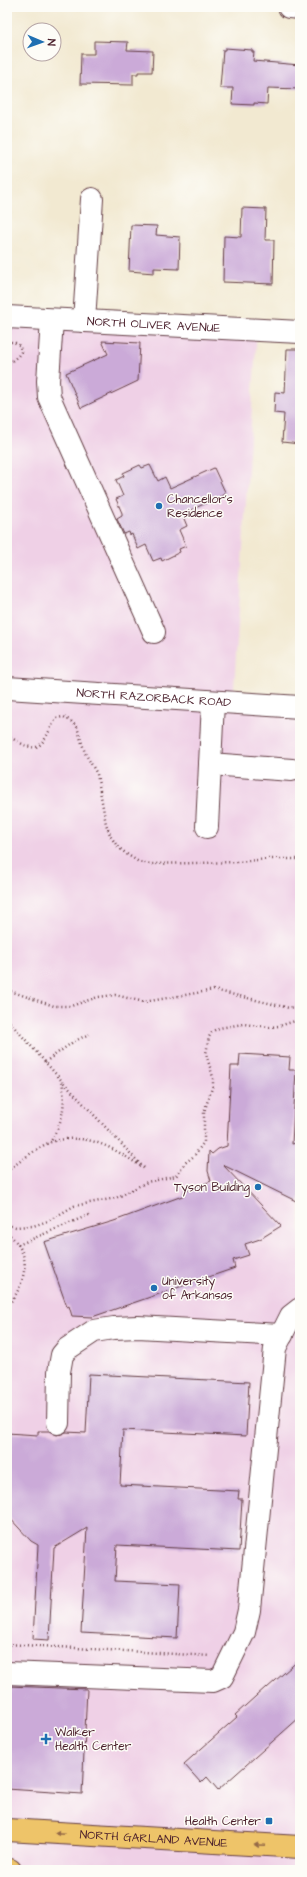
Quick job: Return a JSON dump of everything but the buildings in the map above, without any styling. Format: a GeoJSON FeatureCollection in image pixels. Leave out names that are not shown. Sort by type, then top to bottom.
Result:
{"type":"FeatureCollection","features":[{"type":"Feature","properties":{"kind":"main road","name":"NORTH GARLAND AVENUE"},"geometry":{"type":"LineString","coordinates":[[7,1830],[300,1847]]}},
{"type":"Feature","properties":{"kind":"street"},"geometry":{"type":"LineString","coordinates":[[288,7],[300,8]]}},
{"type":"Feature","properties":{"kind":"street"},"geometry":{"type":"LineString","coordinates":[[84,322],[92,199]]}},
{"type":"Feature","properties":{"kind":"street","name":"NORTH OLIVER AVENUE"},"geometry":{"type":"LineString","coordinates":[[7,317],[300,332]]}},
{"type":"Feature","properties":{"kind":"street"},"geometry":{"type":"LineString","coordinates":[[52,320],[48,380],[49,397],[154,632]]}},
{"type":"Feature","properties":{"kind":"street","name":"NORTH RAZORBACK ROAD"},"geometry":{"type":"LineString","coordinates":[[7,688],[300,707]]}},
{"type":"Feature","properties":{"kind":"street"},"geometry":{"type":"LineString","coordinates":[[207,827],[213,702]]}},
{"type":"Feature","properties":{"kind":"street"},"geometry":{"type":"LineString","coordinates":[[210,764],[292,770]]}},
{"type":"Feature","properties":{"kind":"street"},"geometry":{"type":"LineString","coordinates":[[7,1673],[213,1681],[222,1677],[244,1632],[249,1610],[275,1348],[291,1316],[300,1309]]}},
{"type":"Feature","properties":{"kind":"street"},"geometry":{"type":"LineString","coordinates":[[58,1423],[59,1372],[62,1355],[67,1348],[94,1331],[138,1327],[282,1335]]}},
{"type":"Feature","properties":{"kind":"path"},"geometry":{"type":"LineString","coordinates":[[7,342],[14,342],[20,346],[21,352],[7,365]]}},
{"type":"Feature","properties":{"kind":"path"},"geometry":{"type":"LineString","coordinates":[[7,735],[24,746],[32,748],[41,745],[46,740],[56,718],[64,717],[71,721],[77,727],[85,753],[97,774],[106,824],[111,836],[118,847],[139,862],[151,864],[174,864],[239,862],[267,859],[300,859]]}},
{"type":"Feature","properties":{"kind":"path"},"geometry":{"type":"LineString","coordinates":[[7,990],[54,1006],[71,1006],[98,997],[115,995],[144,1002],[214,990],[289,1008],[300,1005]]}},
{"type":"Feature","properties":{"kind":"path"},"geometry":{"type":"LineString","coordinates":[[7,1225],[33,1226],[48,1221],[74,1206],[116,1198],[147,1182],[176,1176],[185,1163],[194,1156],[204,1142],[204,1112],[213,1085],[213,1077],[206,1054],[209,1037],[219,1028],[243,1024],[270,1027],[279,1026],[295,1021],[300,1017]]}},
{"type":"Feature","properties":{"kind":"path"},"geometry":{"type":"LineString","coordinates":[[7,1019],[62,1081],[144,1169],[116,1149],[96,1141],[72,1138],[50,1143],[7,1171]]}},
{"type":"Feature","properties":{"kind":"path"},"geometry":{"type":"LineString","coordinates":[[45,1062],[73,1042],[89,1034]]}},
{"type":"Feature","properties":{"kind":"path"},"geometry":{"type":"LineString","coordinates":[[50,1143],[59,1128],[63,1114],[64,1096],[62,1081]]}},
{"type":"Feature","properties":{"kind":"path"},"geometry":{"type":"LineString","coordinates":[[18,1245],[91,1214]]}},
{"type":"Feature","properties":{"kind":"path"},"geometry":{"type":"LineString","coordinates":[[7,1233],[16,1239],[24,1259],[23,1276],[16,1292],[7,1305]]}},
{"type":"Feature","properties":{"kind":"path"},"geometry":{"type":"LineString","coordinates":[[7,1644],[211,1656]]}},
{"type":"Feature","properties":{"kind":"shaded area","name":"University of Arkansas"},"geometry":{"type":"Polygon","coordinates":[[[7,317],[257,330],[233,703],[300,707],[300,1870],[7,1870],[7,317]]]}},
{"type":"Feature","properties":{"kind":"place","name":"Chancellor's Residence"},"geometry":{"type":"Point","coordinates":[159,506]}},
{"type":"Feature","properties":{"kind":"place","name":"Tyson Building"},"geometry":{"type":"Point","coordinates":[258,1187]}},
{"type":"Feature","properties":{"kind":"place","name":"University of Arkansas"},"geometry":{"type":"Point","coordinates":[154,1288]}},
{"type":"Feature","properties":{"kind":"place","name":"Walker Health Center"},"geometry":{"type":"Point","coordinates":[46,1739]}},
{"type":"Feature","properties":{"kind":"place","name":"Health Center"},"geometry":{"type":"Point","coordinates":[269,1821]}}]}
